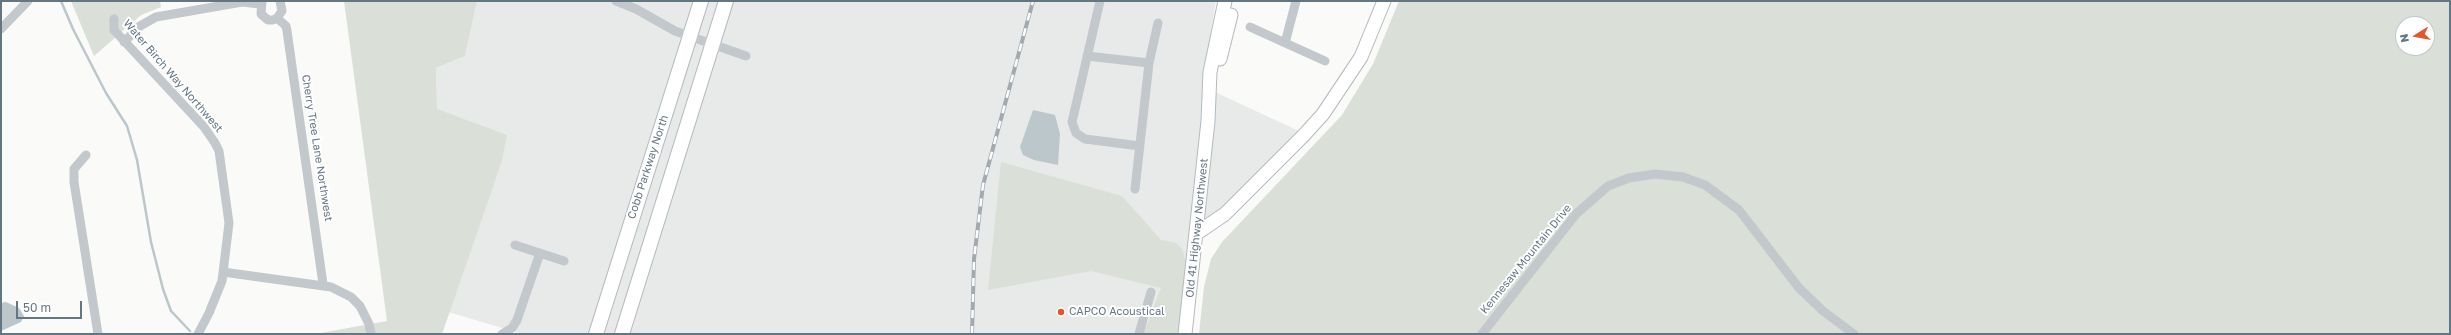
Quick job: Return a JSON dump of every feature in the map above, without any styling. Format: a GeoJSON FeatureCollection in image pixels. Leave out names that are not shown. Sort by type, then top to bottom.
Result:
{"type":"FeatureCollection","features":[{"type":"Feature","properties":{"kind":"main road","name":"Cobb Parkway North"},"geometry":{"type":"LineString","coordinates":[[596,334],[701,1]]}},
{"type":"Feature","properties":{"kind":"main road"},"geometry":{"type":"LineString","coordinates":[[622,334],[726,1]]}},
{"type":"Feature","properties":{"kind":"street"},"geometry":{"type":"LineString","coordinates":[[1,29],[28,1]]}},
{"type":"Feature","properties":{"kind":"street"},"geometry":{"type":"LineString","coordinates":[[124,42],[140,26],[156,17],[242,2],[261,3],[261,14],[268,20],[277,18],[282,11],[280,1]]}},
{"type":"Feature","properties":{"kind":"street"},"geometry":{"type":"LineString","coordinates":[[616,1],[636,9],[666,27],[746,56]]}},
{"type":"Feature","properties":{"kind":"street"},"geometry":{"type":"LineString","coordinates":[[1100,1],[1072,115],[1072,122],[1076,133],[1085,139],[1140,146]]}},
{"type":"Feature","properties":{"kind":"street","name":"Old 41 Highway Northwest"},"geometry":{"type":"LineString","coordinates":[[1185,334],[1197,233],[1208,121],[1212,60],[1225,1]]}},
{"type":"Feature","properties":{"kind":"street","name":"Old 41 Highway Northwest"},"geometry":{"type":"LineString","coordinates":[[1208,121],[1234,1]]}},
{"type":"Feature","properties":{"kind":"street"},"geometry":{"type":"LineString","coordinates":[[1285,43],[1296,1]]}},
{"type":"Feature","properties":{"kind":"street"},"geometry":{"type":"LineString","coordinates":[[1197,233],[1225,214],[1323,114],[1361,57],[1384,1]]}},
{"type":"Feature","properties":{"kind":"street","name":"Cherry Tree Lane Northwest"},"geometry":{"type":"LineString","coordinates":[[277,18],[286,26],[287,31],[323,284]]}},
{"type":"Feature","properties":{"kind":"street","name":"Water Birch Way Northwest"},"geometry":{"type":"LineString","coordinates":[[114,19],[114,30],[204,127],[216,143],[229,223],[223,272],[215,298],[198,334]]}},
{"type":"Feature","properties":{"kind":"street"},"geometry":{"type":"LineString","coordinates":[[1135,189],[1149,63],[1158,23]]}},
{"type":"Feature","properties":{"kind":"street"},"geometry":{"type":"LineString","coordinates":[[1250,27],[1325,61]]}},
{"type":"Feature","properties":{"kind":"street"},"geometry":{"type":"LineString","coordinates":[[1087,56],[1149,63]]}},
{"type":"Feature","properties":{"kind":"street"},"geometry":{"type":"LineString","coordinates":[[86,155],[74,170],[74,182],[98,334]]}},
{"type":"Feature","properties":{"kind":"street","name":"Kennesaw Mountain Drive"},"geometry":{"type":"LineString","coordinates":[[1482,334],[1576,214],[1608,186],[1629,178],[1655,174],[1683,177],[1705,185],[1739,210],[1799,288],[1823,311],[1854,334]]}},
{"type":"Feature","properties":{"kind":"street"},"geometry":{"type":"LineString","coordinates":[[515,245],[564,261]]}},
{"type":"Feature","properties":{"kind":"street"},"geometry":{"type":"LineString","coordinates":[[502,334],[512,328],[517,320],[540,253]]}},
{"type":"Feature","properties":{"kind":"street"},"geometry":{"type":"LineString","coordinates":[[223,272],[323,284],[351,297],[360,306],[369,324],[371,334]]}},
{"type":"Feature","properties":{"kind":"street"},"geometry":{"type":"LineString","coordinates":[[1139,334],[1151,292]]}},
{"type":"Feature","properties":{"kind":"shaded area"},"geometry":{"type":"Polygon","coordinates":[[[71,1],[160,1],[161,7],[141,15],[94,56],[71,1]]]}},
{"type":"Feature","properties":{"kind":"shaded area"},"geometry":{"type":"Polygon","coordinates":[[[344,1],[477,1],[465,56],[436,68],[437,109],[507,135],[501,164],[442,334],[315,334],[387,321],[344,1]]]}},
{"type":"Feature","properties":{"kind":"shaded area"},"geometry":{"type":"Polygon","coordinates":[[[477,1],[1216,1],[1202,86],[1301,132],[1203,235],[1138,334],[523,334],[448,312],[501,164],[437,109],[436,68],[465,56],[477,1]]]}},
{"type":"Feature","properties":{"kind":"shaded area"},"geometry":{"type":"Polygon","coordinates":[[[1399,1],[2450,1],[2450,334],[1199,334],[1204,287],[1211,259],[1222,242],[1342,115],[1373,64],[1399,1]]]}},
{"type":"Feature","properties":{"kind":"shaded area"},"geometry":{"type":"Polygon","coordinates":[[[1033,110],[1055,115],[1060,134],[1058,165],[1034,160],[1023,155],[1020,147],[1033,110]]]}},
{"type":"Feature","properties":{"kind":"shaded area"},"geometry":{"type":"Polygon","coordinates":[[[1001,162],[1122,196],[1161,240],[1176,243],[1182,249],[1187,265],[1180,334],[1143,334],[1161,288],[1091,271],[988,290],[1001,162]]]}},
{"type":"Feature","properties":{"kind":"shaded area"},"geometry":{"type":"Polygon","coordinates":[[[6,302],[19,308],[24,316],[21,322],[1,331],[1,303],[6,302]]]}},
{"type":"Feature","properties":{"kind":"waterway"},"geometry":{"type":"LineString","coordinates":[[61,1],[73,29],[106,93],[127,126],[137,160],[151,242],[163,289],[171,311],[190,331]]}},
{"type":"Feature","properties":{"kind":"railway"},"geometry":{"type":"LineString","coordinates":[[972,334],[974,259],[983,185],[1033,1]]}},
{"type":"Feature","properties":{"kind":"place","name":"CAPCO Acoustical"},"geometry":{"type":"Point","coordinates":[1061,312]}}]}
